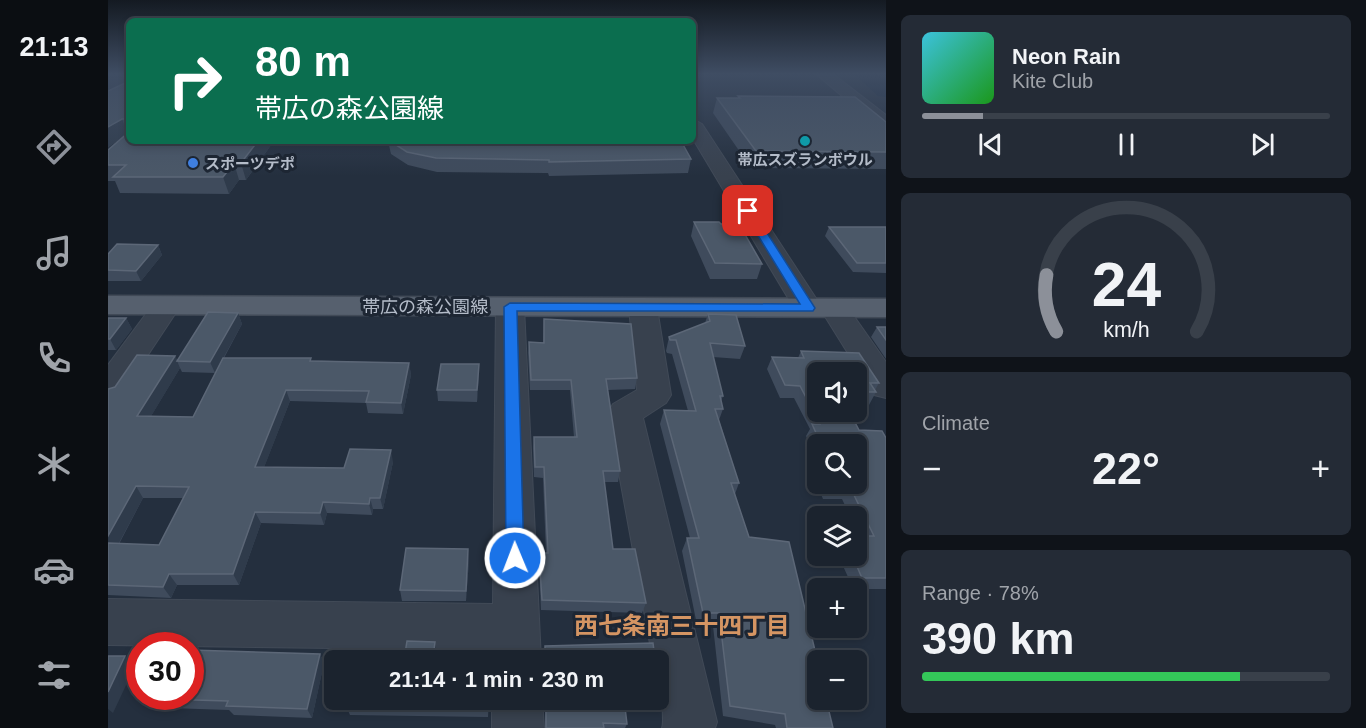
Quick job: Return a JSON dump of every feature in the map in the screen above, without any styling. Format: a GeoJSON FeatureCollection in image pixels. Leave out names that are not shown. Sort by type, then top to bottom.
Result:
{"type":"FeatureCollection","features":[{"type":"Feature","properties":{"kind":"main road","name":"帯広の森公園線"},"geometry":{"type":"LineString","coordinates":[[108,305],[886,308]]}},
{"type":"Feature","properties":{"kind":"street"},"geometry":{"type":"LineString","coordinates":[[866,108],[886,124]]}},
{"type":"Feature","properties":{"kind":"street"},"geometry":{"type":"LineString","coordinates":[[696,128],[821,308],[886,387]]}},
{"type":"Feature","properties":{"kind":"street"},"geometry":{"type":"LineString","coordinates":[[108,389],[167,305]]}},
{"type":"Feature","properties":{"kind":"street"},"geometry":{"type":"LineString","coordinates":[[108,622],[516,644],[510,307]]}},
{"type":"Feature","properties":{"kind":"street"},"geometry":{"type":"LineString","coordinates":[[644,308],[654,395],[625,413],[691,722],[687,728]]}},
{"type":"Feature","properties":{"kind":"street"},"geometry":{"type":"LineString","coordinates":[[517,710],[518,728]]}},
{"type":"Feature","properties":{"kind":"building"},"geometry":{"type":"Polygon","coordinates":[[[108,108],[126,108],[126,123],[125,119],[122,119],[108,127],[108,108]]]}},
{"type":"Feature","properties":{"kind":"building","name":"帯広スズランボウル"},"geometry":{"type":"Polygon","coordinates":[[[724,108],[869,108],[886,122],[886,152],[756,151],[724,108]]]}},
{"type":"Feature","properties":{"kind":"building"},"geometry":{"type":"Polygon","coordinates":[[[126,135],[126,144],[256,144],[241,163],[234,163],[223,177],[113,177],[126,165],[108,165],[108,150],[126,135]]]}},
{"type":"Feature","properties":{"kind":"building"},"geometry":{"type":"Polygon","coordinates":[[[395,144],[683,144],[691,159],[549,162],[549,160],[436,158],[407,152],[395,144]]]}},
{"type":"Feature","properties":{"kind":"building"},"geometry":{"type":"Polygon","coordinates":[[[694,222],[739,224],[762,264],[715,263],[694,222]]]}},
{"type":"Feature","properties":{"kind":"building"},"geometry":{"type":"Polygon","coordinates":[[[829,227],[886,227],[886,263],[857,263],[829,227]]]}},
{"type":"Feature","properties":{"kind":"building"},"geometry":{"type":"Polygon","coordinates":[[[117,244],[158,245],[136,271],[108,270],[108,254],[117,244]]]}},
{"type":"Feature","properties":{"kind":"building"},"geometry":{"type":"Polygon","coordinates":[[[208,312],[238,313],[210,362],[177,361],[208,312]]]}},
{"type":"Feature","properties":{"kind":"building"},"geometry":{"type":"Polygon","coordinates":[[[708,314],[736,315],[745,346],[710,343],[723,396],[720,396],[723,409],[715,409],[739,483],[731,483],[749,537],[789,542],[807,617],[807,638],[812,638],[815,650],[807,650],[807,710],[829,710],[833,728],[787,728],[785,714],[730,706],[719,613],[703,613],[687,538],[699,538],[664,410],[696,411],[676,340],[670,340],[669,337],[710,321],[708,314]]]}},
{"type":"Feature","properties":{"kind":"building"},"geometry":{"type":"Polygon","coordinates":[[[108,318],[126,318],[110,339],[108,339],[108,318]]]}},
{"type":"Feature","properties":{"kind":"building"},"geometry":{"type":"Polygon","coordinates":[[[544,319],[631,324],[637,378],[606,379],[620,471],[603,471],[613,549],[635,549],[646,603],[542,600],[539,553],[548,553],[544,467],[535,467],[534,437],[577,437],[571,380],[531,380],[529,342],[544,343],[544,319]]]}},
{"type":"Feature","properties":{"kind":"building"},"geometry":{"type":"Polygon","coordinates":[[[877,327],[886,327],[886,340],[877,327]]]}},
{"type":"Feature","properties":{"kind":"building"},"geometry":{"type":"Polygon","coordinates":[[[801,351],[859,353],[865,362],[807,362],[807,399],[800,386],[785,385],[772,357],[804,358],[801,351]]]}},
{"type":"Feature","properties":{"kind":"building"},"geometry":{"type":"Polygon","coordinates":[[[137,355],[175,356],[137,416],[193,417],[223,358],[311,358],[310,361],[409,363],[401,403],[366,402],[369,391],[286,390],[255,467],[344,468],[350,449],[391,450],[380,498],[370,498],[369,504],[323,502],[320,513],[255,512],[233,574],[169,574],[163,587],[108,585],[108,543],[159,545],[189,487],[136,486],[108,536],[108,389],[115,387],[137,355]]]}},
{"type":"Feature","properties":{"kind":"building"},"geometry":{"type":"Polygon","coordinates":[[[441,364],[479,364],[477,390],[437,390],[441,364]]]}},
{"type":"Feature","properties":{"kind":"building"},"geometry":{"type":"Polygon","coordinates":[[[867,365],[879,383],[870,383],[876,392],[867,392],[867,365]]]}},
{"type":"Feature","properties":{"kind":"building"},"geometry":{"type":"Polygon","coordinates":[[[819,422],[855,422],[859,430],[882,431],[886,438],[886,578],[862,578],[857,566],[867,566],[867,536],[874,536],[867,522],[867,506],[859,506],[853,494],[867,494],[867,434],[816,434],[812,424],[820,424],[819,422]]]}},
{"type":"Feature","properties":{"kind":"building"},"geometry":{"type":"Polygon","coordinates":[[[406,548],[468,549],[466,591],[400,590],[406,548]]]}},
{"type":"Feature","properties":{"kind":"building"},"geometry":{"type":"Polygon","coordinates":[[[407,641],[435,642],[434,650],[406,650],[407,641]]]}},
{"type":"Feature","properties":{"kind":"building"},"geometry":{"type":"Polygon","coordinates":[[[653,643],[654,650],[545,650],[545,646],[653,643]]]}},
{"type":"Feature","properties":{"kind":"building"},"geometry":{"type":"Polygon","coordinates":[[[204,650],[320,654],[307,709],[226,706],[228,701],[204,700],[204,650]]]}},
{"type":"Feature","properties":{"kind":"building"},"geometry":{"type":"Polygon","coordinates":[[[108,656],[125,656],[108,692],[108,656]]]}},
{"type":"Feature","properties":{"kind":"building"},"geometry":{"type":"Polygon","coordinates":[[[546,710],[625,710],[627,724],[603,723],[604,728],[546,728],[546,710]]]}},
{"type":"Feature","properties":{"kind":"place","name":"帯広スズランボウル"},"geometry":{"type":"Point","coordinates":[805,141]}},
{"type":"Feature","properties":{"kind":"place","name":"スポーツデポ"},"geometry":{"type":"Point","coordinates":[193,163]}},
{"type":"Feature","properties":{"kind":"district","name":"西七条南三十四丁目"},"geometry":{"type":"Point","coordinates":[682,625]}},
{"type":"Feature","properties":{"kind":"route"},"geometry":{"type":"LineString","coordinates":[[515,558],[510,307],[808,308],[748,211]]}}]}
